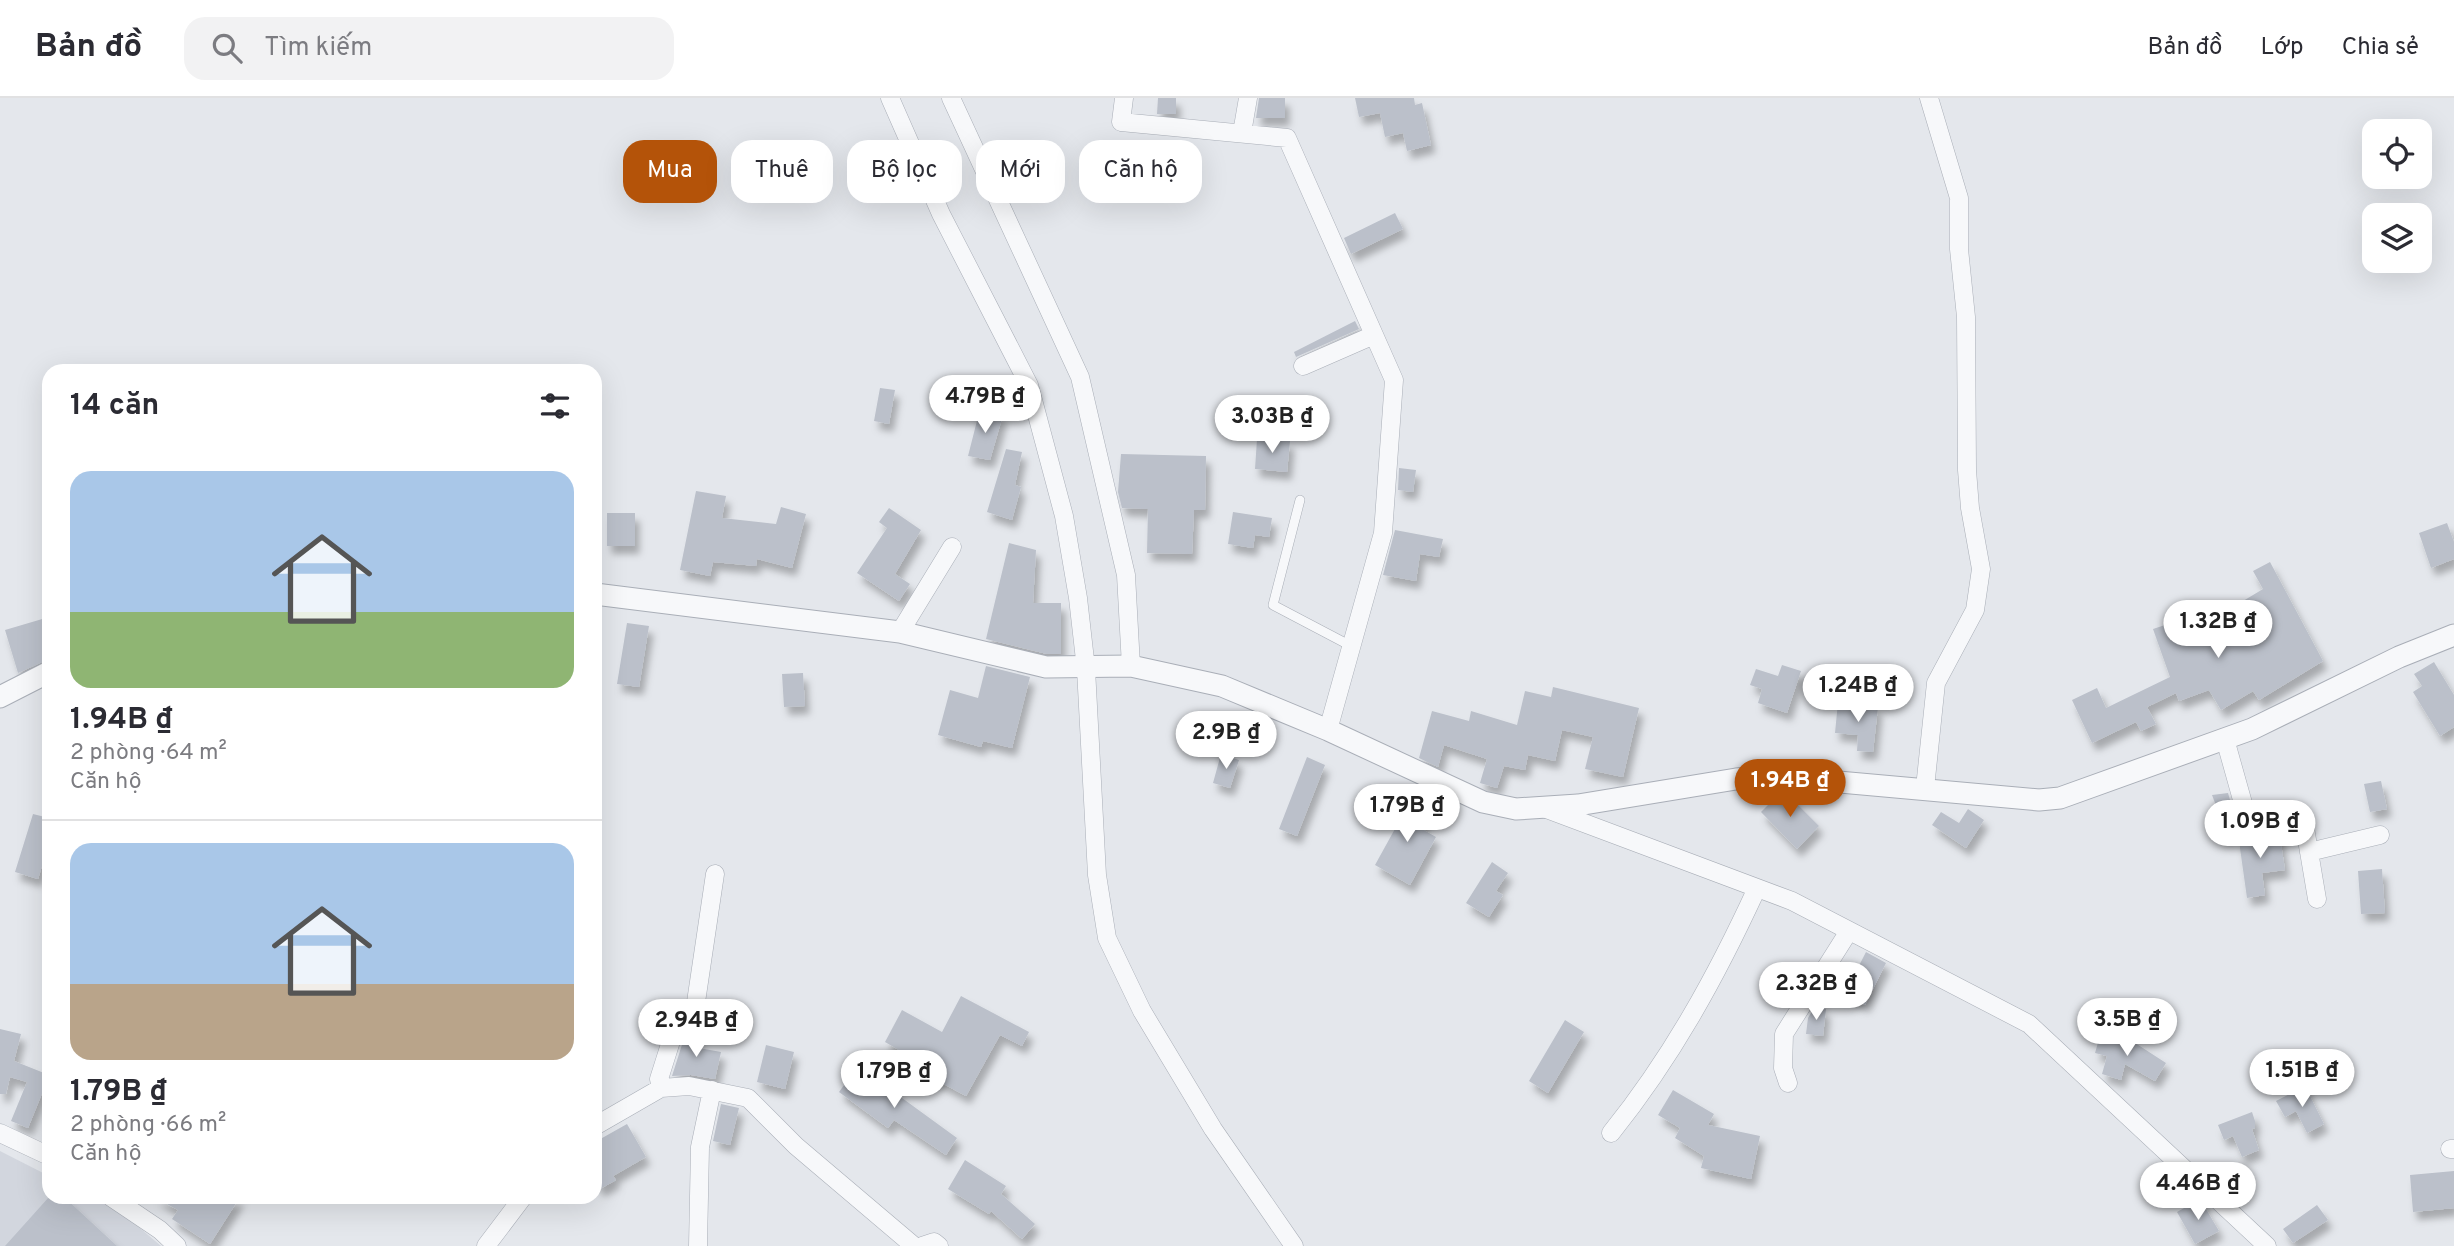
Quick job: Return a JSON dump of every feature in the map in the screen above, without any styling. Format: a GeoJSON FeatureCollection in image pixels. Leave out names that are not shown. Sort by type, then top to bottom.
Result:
{"type":"FeatureCollection","features":[{"type":"Feature","properties":{"kind":"street"},"geometry":{"type":"LineString","coordinates":[[890,98],[941,214],[1030,384],[1064,516],[1091,668],[1097,874],[1107,938],[1142,1011],[1206,1117],[1294,1246]]}},
{"type":"Feature","properties":{"kind":"street"},"geometry":{"type":"LineString","coordinates":[[951,98],[1080,377],[1126,575],[1125,666]]}},
{"type":"Feature","properties":{"kind":"street"},"geometry":{"type":"LineString","coordinates":[[1124,98],[1121,122],[1287,138],[1394,380],[1384,519],[1328,730]]}},
{"type":"Feature","properties":{"kind":"street"},"geometry":{"type":"LineString","coordinates":[[1242,133],[1248,98]]}},
{"type":"Feature","properties":{"kind":"street"},"geometry":{"type":"LineString","coordinates":[[1925,788],[1936,683],[1975,610],[1981,575],[1967,470],[1966,317],[1959,249],[1959,198],[1929,98]]}},
{"type":"Feature","properties":{"kind":"street"},"geometry":{"type":"LineString","coordinates":[[1303,366],[1374,335]]}},
{"type":"Feature","properties":{"kind":"street"},"geometry":{"type":"LineString","coordinates":[[900,632],[952,547]]}},
{"type":"Feature","properties":{"kind":"street"},"geometry":{"type":"LineString","coordinates":[[602,595],[900,632],[1046,667],[1125,666],[1222,686],[1328,730],[1483,803],[1516,809],[1544,808],[1772,776],[2039,800],[2060,798],[2225,739],[2399,657],[2454,635]]}},
{"type":"Feature","properties":{"kind":"street"},"geometry":{"type":"LineString","coordinates":[[0,697],[42,676]]}},
{"type":"Feature","properties":{"kind":"street"},"geometry":{"type":"LineString","coordinates":[[2225,739],[2248,821],[2257,824],[2295,814],[2304,822],[2317,899]]}},
{"type":"Feature","properties":{"kind":"street"},"geometry":{"type":"LineString","coordinates":[[1544,808],[1792,901],[2029,1024],[2267,1246]]}},
{"type":"Feature","properties":{"kind":"street"},"geometry":{"type":"LineString","coordinates":[[2309,852],[2380,835]]}},
{"type":"Feature","properties":{"kind":"street"},"geometry":{"type":"LineString","coordinates":[[661,1088],[659,1079],[677,1022],[693,1009],[696,1002],[715,874]]}},
{"type":"Feature","properties":{"kind":"street"},"geometry":{"type":"LineString","coordinates":[[1611,1133],[1650,1084],[1690,1021],[1714,979],[1757,888]]}},
{"type":"Feature","properties":{"kind":"street"},"geometry":{"type":"LineString","coordinates":[[1788,1083],[1783,1069],[1784,1034],[1849,931]]}},
{"type":"Feature","properties":{"kind":"street"},"geometry":{"type":"LineString","coordinates":[[602,1122],[661,1088],[689,1086],[748,1098],[796,1146],[914,1246]]}},
{"type":"Feature","properties":{"kind":"street"},"geometry":{"type":"LineString","coordinates":[[698,1246],[701,1147],[712,1090]]}},
{"type":"Feature","properties":{"kind":"street"},"geometry":{"type":"LineString","coordinates":[[0,1133],[42,1153]]}},
{"type":"Feature","properties":{"kind":"street"},"geometry":{"type":"LineString","coordinates":[[121,1204],[160,1230],[177,1246]]}},
{"type":"Feature","properties":{"kind":"street"},"geometry":{"type":"LineString","coordinates":[[486,1246],[518,1204]]}},
{"type":"Feature","properties":{"kind":"street"},"geometry":{"type":"LineString","coordinates":[[922,1246],[934,1242],[939,1246]]}},
{"type":"Feature","properties":{"kind":"lane"},"geometry":{"type":"LineString","coordinates":[[1300,500],[1273,605],[1352,646]]}},
{"type":"Feature","properties":{"kind":"shaded area"},"geometry":{"type":"Polygon","coordinates":[[[0,1151],[42,1172],[42,1204],[106,1204],[121,1212],[161,1246],[0,1246],[0,1151]]]}},
{"type":"Feature","properties":{"kind":"building"},"geometry":{"type":"Polygon","coordinates":[[[1158,98],[1176,98],[1176,114],[1157,114],[1158,98]]]}},
{"type":"Feature","properties":{"kind":"building"},"geometry":{"type":"Polygon","coordinates":[[[1259,98],[1285,98],[1285,118],[1256,118],[1259,98]]]}},
{"type":"Feature","properties":{"kind":"building"},"geometry":{"type":"Polygon","coordinates":[[[1355,98],[1414,98],[1415,105],[1422,103],[1431,145],[1407,151],[1403,133],[1385,137],[1380,113],[1359,117],[1355,98]]]}},
{"type":"Feature","properties":{"kind":"building"},"geometry":{"type":"Polygon","coordinates":[[[1395,213],[1403,229],[1351,254],[1344,238],[1395,213]]]}},
{"type":"Feature","properties":{"kind":"building"},"geometry":{"type":"Polygon","coordinates":[[[1355,321],[1359,329],[1296,357],[1294,352],[1355,321]]]}},
{"type":"Feature","properties":{"kind":"building"},"geometry":{"type":"Polygon","coordinates":[[[880,388],[895,390],[889,424],[874,421],[880,388]]]}},
{"type":"Feature","properties":{"kind":"building"},"geometry":{"type":"Polygon","coordinates":[[[980,409],[1003,415],[990,460],[968,456],[980,409]]]}},
{"type":"Feature","properties":{"kind":"building"},"geometry":{"type":"Polygon","coordinates":[[[1257,439],[1290,441],[1287,472],[1255,469],[1257,439]]]}},
{"type":"Feature","properties":{"kind":"building"},"geometry":{"type":"Polygon","coordinates":[[[1006,449],[1022,452],[1015,485],[1021,487],[1012,520],[987,512],[1006,449]]]}},
{"type":"Feature","properties":{"kind":"building"},"geometry":{"type":"Polygon","coordinates":[[[1121,454],[1206,456],[1205,510],[1194,510],[1192,554],[1147,553],[1148,509],[1122,508],[1118,492],[1121,454]]]}},
{"type":"Feature","properties":{"kind":"building"},"geometry":{"type":"Polygon","coordinates":[[[1399,468],[1416,470],[1413,492],[1398,490],[1399,468]]]}},
{"type":"Feature","properties":{"kind":"building"},"geometry":{"type":"Polygon","coordinates":[[[696,491],[726,496],[722,518],[776,524],[781,507],[806,514],[792,568],[757,559],[756,566],[713,562],[710,576],[680,570],[696,491]]]}},
{"type":"Feature","properties":{"kind":"building"},"geometry":{"type":"Polygon","coordinates":[[[889,508],[921,530],[895,574],[910,584],[899,601],[857,573],[887,528],[879,522],[889,508]]]}},
{"type":"Feature","properties":{"kind":"building"},"geometry":{"type":"Polygon","coordinates":[[[1233,512],[1272,518],[1269,537],[1255,535],[1253,548],[1228,544],[1233,512]]]}},
{"type":"Feature","properties":{"kind":"building"},"geometry":{"type":"Polygon","coordinates":[[[607,513],[635,513],[635,546],[607,546],[607,513]]]}},
{"type":"Feature","properties":{"kind":"building"},"geometry":{"type":"Polygon","coordinates":[[[2447,523],[2454,542],[2454,559],[2431,568],[2419,533],[2447,523]]]}},
{"type":"Feature","properties":{"kind":"building"},"geometry":{"type":"Polygon","coordinates":[[[1395,530],[1443,539],[1439,557],[1420,554],[1416,581],[1383,575],[1395,530]]]}},
{"type":"Feature","properties":{"kind":"building"},"geometry":{"type":"Polygon","coordinates":[[[1009,543],[1036,550],[1033,603],[1061,603],[1061,654],[1047,654],[986,639],[1009,543]]]}},
{"type":"Feature","properties":{"kind":"building"},"geometry":{"type":"Polygon","coordinates":[[[2270,562],[2323,661],[2259,700],[2253,691],[2221,710],[2209,690],[2179,701],[2176,693],[2147,707],[2156,724],[2141,731],[2136,722],[2092,743],[2072,700],[2097,688],[2106,708],[2170,677],[2153,629],[2168,624],[2175,642],[2263,589],[2253,571],[2270,562]]]}},
{"type":"Feature","properties":{"kind":"building"},"geometry":{"type":"Polygon","coordinates":[[[42,619],[42,662],[18,673],[5,630],[42,619]]]}},
{"type":"Feature","properties":{"kind":"building"},"geometry":{"type":"Polygon","coordinates":[[[627,623],[649,626],[639,687],[617,684],[627,623]]]}},
{"type":"Feature","properties":{"kind":"building"},"geometry":{"type":"Polygon","coordinates":[[[2434,662],[2454,695],[2454,727],[2440,736],[2413,692],[2422,686],[2414,674],[2434,662]]]}},
{"type":"Feature","properties":{"kind":"building"},"geometry":{"type":"Polygon","coordinates":[[[1782,665],[1801,671],[1787,713],[1758,703],[1762,689],[1750,685],[1756,669],[1778,676],[1782,665]]]}},
{"type":"Feature","properties":{"kind":"building"},"geometry":{"type":"Polygon","coordinates":[[[986,666],[1030,677],[1012,748],[983,741],[981,747],[938,735],[950,690],[978,698],[986,666]]]}},
{"type":"Feature","properties":{"kind":"building"},"geometry":{"type":"Polygon","coordinates":[[[803,673],[805,706],[784,707],[782,674],[803,673]]]}},
{"type":"Feature","properties":{"kind":"building"},"geometry":{"type":"Polygon","coordinates":[[[1553,687],[1639,708],[1623,777],[1585,769],[1593,737],[1562,730],[1555,761],[1528,755],[1525,770],[1504,766],[1497,788],[1480,783],[1487,759],[1444,745],[1438,767],[1419,758],[1432,711],[1469,721],[1471,711],[1517,725],[1525,691],[1551,697],[1553,687]]]}},
{"type":"Feature","properties":{"kind":"building"},"geometry":{"type":"Polygon","coordinates":[[[1838,702],[1878,707],[1873,752],[1857,751],[1858,735],[1835,733],[1838,702]]]}},
{"type":"Feature","properties":{"kind":"building"},"geometry":{"type":"Polygon","coordinates":[[[1221,754],[1239,760],[1230,788],[1213,783],[1221,754]]]}},
{"type":"Feature","properties":{"kind":"building"},"geometry":{"type":"Polygon","coordinates":[[[1307,757],[1325,765],[1297,836],[1279,829],[1307,757]]]}},
{"type":"Feature","properties":{"kind":"building"},"geometry":{"type":"Polygon","coordinates":[[[2381,781],[2387,809],[2370,812],[2364,784],[2381,781]]]}},
{"type":"Feature","properties":{"kind":"building"},"geometry":{"type":"Polygon","coordinates":[[[1783,790],[1819,826],[1797,849],[1761,812],[1783,790]]]}},
{"type":"Feature","properties":{"kind":"building"},"geometry":{"type":"Polygon","coordinates":[[[2228,793],[2237,824],[2244,832],[2220,837],[2218,811],[2212,795],[2228,793]]]}},
{"type":"Feature","properties":{"kind":"building"},"geometry":{"type":"Polygon","coordinates":[[[1412,798],[1431,809],[1420,828],[1436,837],[1410,885],[1375,865],[1412,798]]]}},
{"type":"Feature","properties":{"kind":"building"},"geometry":{"type":"Polygon","coordinates":[[[1968,809],[1984,820],[1966,848],[1932,825],[1941,812],[1959,823],[1968,809]]]}},
{"type":"Feature","properties":{"kind":"building"},"geometry":{"type":"Polygon","coordinates":[[[33,814],[42,816],[42,866],[38,879],[15,872],[33,814]]]}},
{"type":"Feature","properties":{"kind":"building"},"geometry":{"type":"Polygon","coordinates":[[[2279,830],[2285,870],[2262,873],[2265,895],[2247,898],[2238,834],[2259,835],[2279,830]]]}},
{"type":"Feature","properties":{"kind":"building"},"geometry":{"type":"Polygon","coordinates":[[[1492,862],[1508,873],[1496,891],[1503,895],[1489,917],[1466,903],[1492,862]]]}},
{"type":"Feature","properties":{"kind":"building"},"geometry":{"type":"Polygon","coordinates":[[[2382,869],[2385,913],[2361,914],[2358,871],[2382,869]]]}},
{"type":"Feature","properties":{"kind":"building"},"geometry":{"type":"Polygon","coordinates":[[[1866,952],[1886,963],[1865,1005],[1844,995],[1866,952]]]}},
{"type":"Feature","properties":{"kind":"building"},"geometry":{"type":"Polygon","coordinates":[[[961,996],[1029,1032],[1022,1046],[1000,1035],[966,1096],[923,1073],[927,1066],[885,1042],[902,1010],[942,1032],[961,996]]]}},
{"type":"Feature","properties":{"kind":"building"},"geometry":{"type":"Polygon","coordinates":[[[1814,1008],[1826,1009],[1823,1036],[1806,1034],[1808,1018],[1814,1008]]]}},
{"type":"Feature","properties":{"kind":"building"},"geometry":{"type":"Polygon","coordinates":[[[1565,1020],[1584,1032],[1548,1093],[1529,1081],[1565,1020]]]}},
{"type":"Feature","properties":{"kind":"building"},"geometry":{"type":"Polygon","coordinates":[[[0,1029],[21,1034],[14,1061],[42,1072],[42,1093],[28,1128],[11,1121],[27,1082],[10,1077],[6,1094],[0,1094],[0,1029]]]}},
{"type":"Feature","properties":{"kind":"building"},"geometry":{"type":"Polygon","coordinates":[[[687,1029],[696,1031],[693,1047],[721,1052],[715,1079],[691,1075],[672,1076],[687,1029]]]}},
{"type":"Feature","properties":{"kind":"building"},"geometry":{"type":"Polygon","coordinates":[[[2101,1032],[2132,1041],[2166,1063],[2155,1081],[2125,1064],[2121,1080],[2102,1074],[2107,1056],[2095,1053],[2101,1032]]]}},
{"type":"Feature","properties":{"kind":"building"},"geometry":{"type":"Polygon","coordinates":[[[766,1045],[794,1052],[785,1089],[757,1082],[766,1045]]]}},
{"type":"Feature","properties":{"kind":"building"},"geometry":{"type":"Polygon","coordinates":[[[858,1066],[957,1138],[946,1155],[894,1120],[888,1128],[839,1092],[858,1066]]]}},
{"type":"Feature","properties":{"kind":"building"},"geometry":{"type":"Polygon","coordinates":[[[2305,1086],[2324,1124],[2307,1133],[2296,1111],[2285,1117],[2276,1101],[2305,1086]]]}},
{"type":"Feature","properties":{"kind":"building"},"geometry":{"type":"Polygon","coordinates":[[[1673,1090],[1714,1114],[1708,1125],[1760,1136],[1751,1179],[1701,1168],[1704,1156],[1675,1138],[1680,1128],[1658,1115],[1673,1090]]]}},
{"type":"Feature","properties":{"kind":"building"},"geometry":{"type":"Polygon","coordinates":[[[721,1104],[739,1108],[730,1145],[713,1141],[721,1104]]]}},
{"type":"Feature","properties":{"kind":"building"},"geometry":{"type":"Polygon","coordinates":[[[2252,1112],[2255,1128],[2252,1129],[2259,1150],[2242,1157],[2233,1136],[2224,1140],[2218,1125],[2252,1112]]]}},
{"type":"Feature","properties":{"kind":"building"},"geometry":{"type":"Polygon","coordinates":[[[627,1124],[646,1157],[613,1176],[616,1180],[602,1188],[602,1138],[627,1124]]]}},
{"type":"Feature","properties":{"kind":"building"},"geometry":{"type":"Polygon","coordinates":[[[965,1160],[1006,1186],[1001,1194],[1035,1224],[1022,1239],[991,1211],[989,1214],[948,1189],[965,1160]]]}},
{"type":"Feature","properties":{"kind":"building"},"geometry":{"type":"Polygon","coordinates":[[[2454,1171],[2454,1208],[2413,1212],[2410,1175],[2454,1171]]]}},
{"type":"Feature","properties":{"kind":"building"},"geometry":{"type":"Polygon","coordinates":[[[2200,1199],[2219,1231],[2195,1244],[2177,1212],[2200,1199]]]}},
{"type":"Feature","properties":{"kind":"building"},"geometry":{"type":"Polygon","coordinates":[[[43,1204],[72,1204],[117,1246],[5,1246],[43,1204]]]}},
{"type":"Feature","properties":{"kind":"building"},"geometry":{"type":"Polygon","coordinates":[[[167,1204],[236,1204],[210,1244],[172,1219],[178,1210],[167,1204]]]}},
{"type":"Feature","properties":{"kind":"building"},"geometry":{"type":"Polygon","coordinates":[[[2317,1205],[2328,1220],[2293,1243],[2283,1229],[2317,1205]]]}}]}
